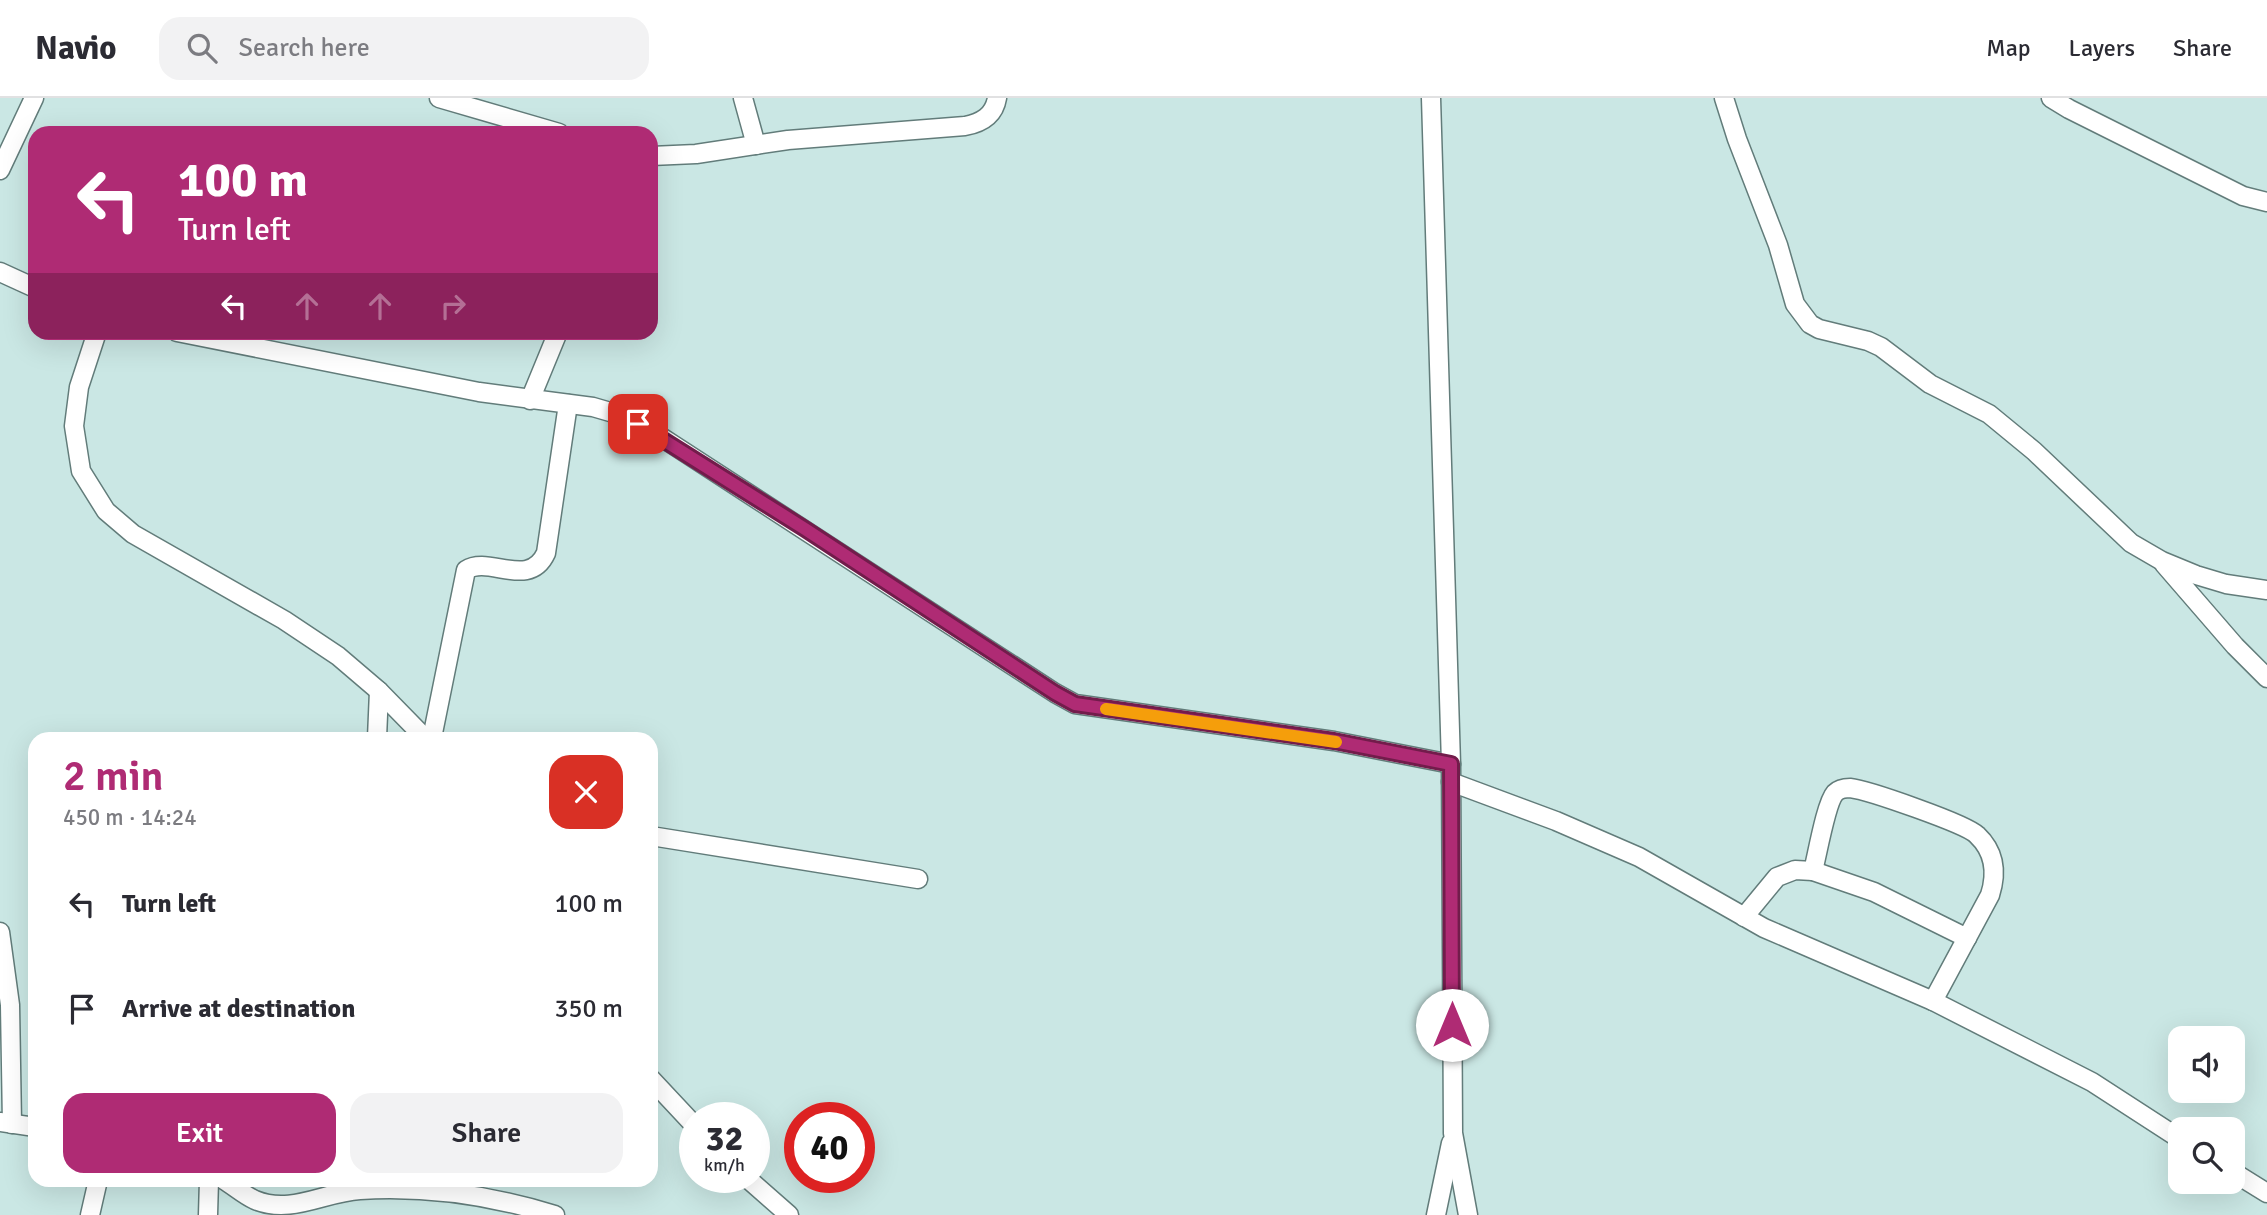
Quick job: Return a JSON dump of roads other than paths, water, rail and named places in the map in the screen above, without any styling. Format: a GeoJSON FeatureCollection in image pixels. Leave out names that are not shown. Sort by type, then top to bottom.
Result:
{"type":"FeatureCollection","features":[{"type":"Feature","properties":{"kind":"street"},"geometry":{"type":"LineString","coordinates":[[0,170],[34,98]]}},
{"type":"Feature","properties":{"kind":"street"},"geometry":{"type":"LineString","coordinates":[[439,98],[535,126]]}},
{"type":"Feature","properties":{"kind":"street"},"geometry":{"type":"LineString","coordinates":[[743,98],[756,145]]}},
{"type":"Feature","properties":{"kind":"street"},"geometry":{"type":"LineString","coordinates":[[658,156],[696,154],[756,145],[979,123],[992,112],[997,98]]}},
{"type":"Feature","properties":{"kind":"street"},"geometry":{"type":"LineString","coordinates":[[1431,98],[1451,773],[1453,1133],[1468,1215]]}},
{"type":"Feature","properties":{"kind":"street"},"geometry":{"type":"LineString","coordinates":[[1724,98],[1778,245],[1794,304],[1801,315],[1819,329],[1868,341],[1930,384],[1989,414],[2034,451],[2131,543],[2162,561],[2196,575],[2227,584],[2267,590]]}},
{"type":"Feature","properties":{"kind":"street"},"geometry":{"type":"LineString","coordinates":[[2052,98],[2243,196],[2267,202]]}},
{"type":"Feature","properties":{"kind":"street"},"geometry":{"type":"LineString","coordinates":[[0,272],[28,285]]}},
{"type":"Feature","properties":{"kind":"street"},"geometry":{"type":"LineString","coordinates":[[94,340],[79,387],[74,426],[81,471],[106,511],[133,534],[160,551],[285,620],[338,656],[379,691],[419,732]]}},
{"type":"Feature","properties":{"kind":"street"},"geometry":{"type":"LineString","coordinates":[[217,340],[479,392],[609,411],[652,430],[1075,704],[1334,741],[1451,773],[1639,857],[1744,917],[1798,944],[1933,1002],[2092,1082],[2168,1131]]}},
{"type":"Feature","properties":{"kind":"street"},"geometry":{"type":"LineString","coordinates":[[530,400],[555,340]]}},
{"type":"Feature","properties":{"kind":"street"},"geometry":{"type":"LineString","coordinates":[[433,732],[466,570],[473,566],[528,570],[540,564],[546,553],[568,404]]}},
{"type":"Feature","properties":{"kind":"street"},"geometry":{"type":"LineString","coordinates":[[2162,561],[2235,646],[2267,678]]}},
{"type":"Feature","properties":{"kind":"street"},"geometry":{"type":"LineString","coordinates":[[377,732],[379,691]]}},
{"type":"Feature","properties":{"kind":"street"},"geometry":{"type":"LineString","coordinates":[[1814,871],[1830,805],[1834,794],[1841,789],[1850,788],[1956,823],[1977,834],[1993,861],[1996,877],[1990,895],[1933,1002]]}},
{"type":"Feature","properties":{"kind":"street"},"geometry":{"type":"LineString","coordinates":[[658,837],[918,879]]}},
{"type":"Feature","properties":{"kind":"street"},"geometry":{"type":"LineString","coordinates":[[1744,917],[1777,877],[1795,870],[1814,871],[1874,892],[1967,938]]}},
{"type":"Feature","properties":{"kind":"street"},"geometry":{"type":"LineString","coordinates":[[0,932],[10,1005],[6,1123],[28,1126]]}},
{"type":"Feature","properties":{"kind":"street"},"geometry":{"type":"LineString","coordinates":[[658,1086],[679,1109]]}},
{"type":"Feature","properties":{"kind":"street"},"geometry":{"type":"LineString","coordinates":[[1436,1215],[1453,1133]]}},
{"type":"Feature","properties":{"kind":"street"},"geometry":{"type":"LineString","coordinates":[[2245,1180],[2267,1194]]}},
{"type":"Feature","properties":{"kind":"street"},"geometry":{"type":"LineString","coordinates":[[90,1215],[96,1187]]}},
{"type":"Feature","properties":{"kind":"street"},"geometry":{"type":"LineString","coordinates":[[208,1215],[209,1187]]}},
{"type":"Feature","properties":{"kind":"street"},"geometry":{"type":"LineString","coordinates":[[235,1187],[254,1199],[272,1205],[288,1206],[321,1187],[442,1192],[499,1199],[555,1215]]}},
{"type":"Feature","properties":{"kind":"street"},"geometry":{"type":"LineString","coordinates":[[764,1193],[789,1215]]}}]}
